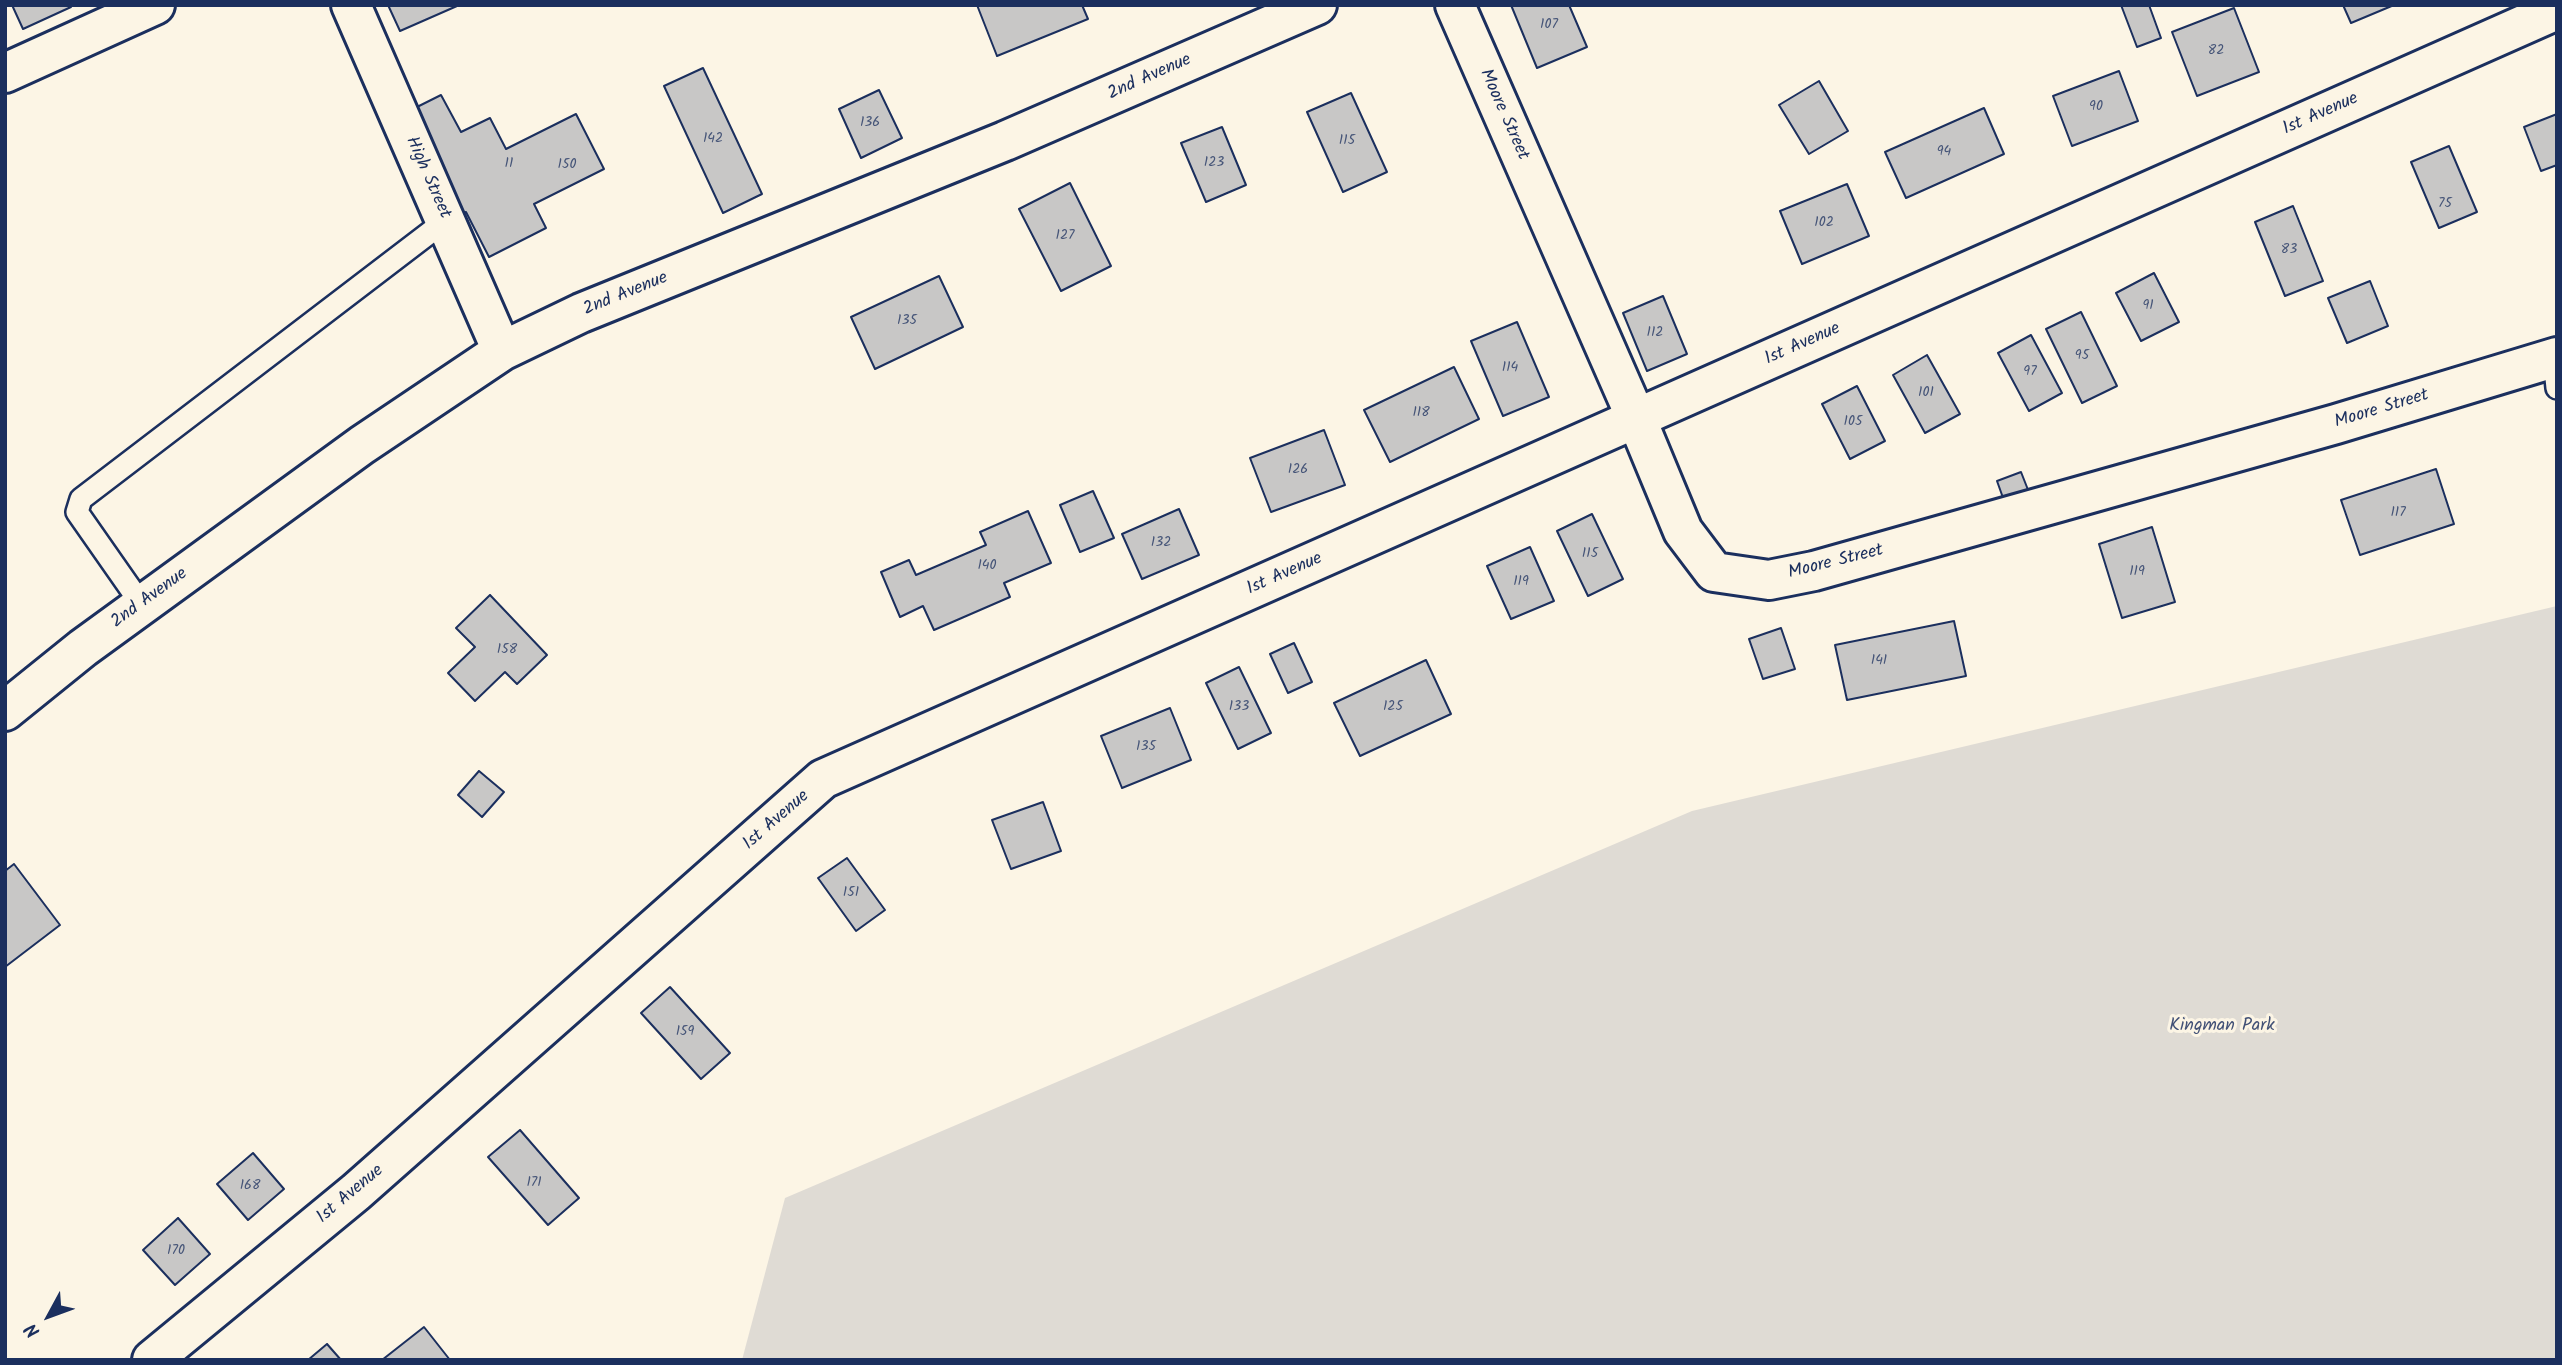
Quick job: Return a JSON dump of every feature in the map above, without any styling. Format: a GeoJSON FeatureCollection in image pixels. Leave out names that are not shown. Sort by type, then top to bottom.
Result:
{"type":"FeatureCollection","features":[{"type":"Feature","properties":{"kind":"street"},"geometry":{"type":"LineString","coordinates":[[5,73],[155,5]]}},
{"type":"Feature","properties":{"kind":"street","name":"High Street"},"geometry":{"type":"LineString","coordinates":[[351,5],[502,351]]}},
{"type":"Feature","properties":{"kind":"street","name":"2nd Avenue"},"geometry":{"type":"LineString","coordinates":[[5,711],[83,648],[362,445],[502,351],[580,313],[1005,141],[1317,5]]}},
{"type":"Feature","properties":{"kind":"street","name":"Moore Street"},"geometry":{"type":"LineString","coordinates":[[1455,5],[1637,419],[1683,531],[1714,572],[1769,579],[1827,567],[2336,424],[2556,367]]}},
{"type":"Feature","properties":{"kind":"street","name":"1st Avenue"},"geometry":{"type":"LineString","coordinates":[[152,1360],[356,1192],[823,779],[2557,10]]}},
{"type":"Feature","properties":{"kind":"lane"},"geometry":{"type":"LineString","coordinates":[[142,605],[77,512],[81,499],[445,221]]}},
{"type":"Feature","properties":{"kind":"green space","name":"Kingman Park"},"geometry":{"type":"Polygon","coordinates":[[[2557,606],[2557,1360],[742,1360],[785,1198],[1692,811],[2557,606]]]}},
{"type":"Feature","properties":{"kind":"building"},"geometry":{"type":"Polygon","coordinates":[[[12,5],[70,5],[71,7],[23,29],[12,5]]]}},
{"type":"Feature","properties":{"kind":"building"},"geometry":{"type":"Polygon","coordinates":[[[388,5],[456,5],[457,6],[400,31],[388,5]]]}},
{"type":"Feature","properties":{"kind":"building"},"geometry":{"type":"Polygon","coordinates":[[[977,5],[1082,5],[1088,19],[997,56],[977,5]]]}},
{"type":"Feature","properties":{"kind":"building"},"geometry":{"type":"Polygon","coordinates":[[[1511,5],[1569,5],[1587,47],[1537,68],[1511,5]]]}},
{"type":"Feature","properties":{"kind":"building"},"geometry":{"type":"Polygon","coordinates":[[[2121,5],[2149,5],[2161,38],[2137,47],[2121,5]]]}},
{"type":"Feature","properties":{"kind":"building"},"geometry":{"type":"Polygon","coordinates":[[[2343,5],[2394,5],[2351,23],[2343,5]]]}},
{"type":"Feature","properties":{"kind":"building"},"geometry":{"type":"Polygon","coordinates":[[[2234,8],[2259,72],[2197,96],[2172,32],[2234,8]]]}},
{"type":"Feature","properties":{"kind":"building"},"geometry":{"type":"Polygon","coordinates":[[[703,68],[762,194],[723,213],[664,86],[703,68]]]}},
{"type":"Feature","properties":{"kind":"building"},"geometry":{"type":"Polygon","coordinates":[[[2119,71],[2138,121],[2072,146],[2053,96],[2119,71]]]}},
{"type":"Feature","properties":{"kind":"building"},"geometry":{"type":"Polygon","coordinates":[[[1819,81],[1848,131],[1809,154],[1779,105],[1819,81]]]}},
{"type":"Feature","properties":{"kind":"building"},"geometry":{"type":"Polygon","coordinates":[[[879,90],[902,138],[861,158],[839,109],[879,90]]]}},
{"type":"Feature","properties":{"kind":"building"},"geometry":{"type":"Polygon","coordinates":[[[1351,93],[1387,172],[1343,192],[1307,112],[1351,93]]]}},
{"type":"Feature","properties":{"kind":"building"},"geometry":{"type":"Polygon","coordinates":[[[441,95],[461,132],[490,118],[506,149],[576,114],[604,169],[534,204],[546,228],[489,257],[466,212],[453,218],[418,149],[432,142],[415,108],[441,95]]]}},
{"type":"Feature","properties":{"kind":"building"},"geometry":{"type":"Polygon","coordinates":[[[1984,108],[2004,154],[1906,198],[1885,152],[1984,108]]]}},
{"type":"Feature","properties":{"kind":"building"},"geometry":{"type":"Polygon","coordinates":[[[2557,114],[2557,165],[2541,171],[2524,127],[2557,114]]]}},
{"type":"Feature","properties":{"kind":"building"},"geometry":{"type":"Polygon","coordinates":[[[1222,127],[1246,185],[1206,202],[1181,143],[1222,127]]]}},
{"type":"Feature","properties":{"kind":"building"},"geometry":{"type":"Polygon","coordinates":[[[2449,146],[2477,212],[2439,228],[2411,162],[2449,146]]]}},
{"type":"Feature","properties":{"kind":"building"},"geometry":{"type":"Polygon","coordinates":[[[1070,183],[1111,266],[1061,291],[1019,209],[1070,183]]]}},
{"type":"Feature","properties":{"kind":"building"},"geometry":{"type":"Polygon","coordinates":[[[1847,184],[1869,236],[1802,264],[1780,211],[1847,184]]]}},
{"type":"Feature","properties":{"kind":"building"},"geometry":{"type":"Polygon","coordinates":[[[2293,206],[2323,281],[2285,296],[2255,222],[2293,206]]]}},
{"type":"Feature","properties":{"kind":"building"},"geometry":{"type":"Polygon","coordinates":[[[2154,273],[2179,322],[2141,341],[2116,293],[2154,273]]]}},
{"type":"Feature","properties":{"kind":"building"},"geometry":{"type":"Polygon","coordinates":[[[939,276],[963,327],[875,369],[851,317],[939,276]]]}},
{"type":"Feature","properties":{"kind":"building"},"geometry":{"type":"Polygon","coordinates":[[[2370,281],[2388,326],[2347,343],[2328,298],[2370,281]]]}},
{"type":"Feature","properties":{"kind":"building"},"geometry":{"type":"Polygon","coordinates":[[[1663,296],[1687,354],[1647,371],[1623,313],[1663,296]]]}},
{"type":"Feature","properties":{"kind":"building"},"geometry":{"type":"Polygon","coordinates":[[[2081,312],[2117,386],[2082,403],[2046,329],[2081,312]]]}},
{"type":"Feature","properties":{"kind":"building"},"geometry":{"type":"Polygon","coordinates":[[[1517,322],[1549,397],[1503,416],[1471,341],[1517,322]]]}},
{"type":"Feature","properties":{"kind":"building"},"geometry":{"type":"Polygon","coordinates":[[[2031,335],[2062,393],[2029,411],[1998,353],[2031,335]]]}},
{"type":"Feature","properties":{"kind":"building"},"geometry":{"type":"Polygon","coordinates":[[[1927,355],[1960,414],[1925,433],[1893,375],[1927,355]]]}},
{"type":"Feature","properties":{"kind":"building"},"geometry":{"type":"Polygon","coordinates":[[[1454,367],[1479,419],[1390,462],[1364,410],[1454,367]]]}},
{"type":"Feature","properties":{"kind":"building"},"geometry":{"type":"Polygon","coordinates":[[[1857,386],[1885,441],[1850,459],[1822,404],[1857,386]]]}},
{"type":"Feature","properties":{"kind":"building"},"geometry":{"type":"Polygon","coordinates":[[[1324,430],[1345,485],[1271,512],[1250,458],[1324,430]]]}},
{"type":"Feature","properties":{"kind":"building"},"geometry":{"type":"Polygon","coordinates":[[[2436,469],[2454,524],[2360,555],[2341,500],[2436,469]]]}},
{"type":"Feature","properties":{"kind":"building"},"geometry":{"type":"Polygon","coordinates":[[[2021,472],[2032,500],[2007,509],[1997,481],[2021,472]]]}},
{"type":"Feature","properties":{"kind":"building"},"geometry":{"type":"Polygon","coordinates":[[[1093,491],[1114,538],[1080,552],[1060,505],[1093,491]]]}},
{"type":"Feature","properties":{"kind":"building"},"geometry":{"type":"Polygon","coordinates":[[[1179,509],[1199,555],[1142,579],[1122,534],[1179,509]]]}},
{"type":"Feature","properties":{"kind":"building"},"geometry":{"type":"Polygon","coordinates":[[[1028,511],[1051,563],[1004,583],[1010,597],[934,630],[923,606],[900,617],[881,572],[909,560],[916,575],[986,545],[980,532],[1028,511]]]}},
{"type":"Feature","properties":{"kind":"building"},"geometry":{"type":"Polygon","coordinates":[[[1592,514],[1623,579],[1588,596],[1557,531],[1592,514]]]}},
{"type":"Feature","properties":{"kind":"building"},"geometry":{"type":"Polygon","coordinates":[[[2152,527],[2175,602],[2122,618],[2099,544],[2152,527]]]}},
{"type":"Feature","properties":{"kind":"building"},"geometry":{"type":"Polygon","coordinates":[[[1530,547],[1554,601],[1511,619],[1487,566],[1530,547]]]}},
{"type":"Feature","properties":{"kind":"building"},"geometry":{"type":"Polygon","coordinates":[[[490,595],[547,655],[517,684],[505,672],[475,701],[448,673],[475,647],[456,628],[490,595]]]}},
{"type":"Feature","properties":{"kind":"building"},"geometry":{"type":"Polygon","coordinates":[[[1954,621],[1966,676],[1847,700],[1835,645],[1954,621]]]}},
{"type":"Feature","properties":{"kind":"building"},"geometry":{"type":"Polygon","coordinates":[[[1781,628],[1795,669],[1763,679],[1749,639],[1781,628]]]}},
{"type":"Feature","properties":{"kind":"building"},"geometry":{"type":"Polygon","coordinates":[[[1294,643],[1312,682],[1288,693],[1270,654],[1294,643]]]}},
{"type":"Feature","properties":{"kind":"building"},"geometry":{"type":"Polygon","coordinates":[[[1426,660],[1451,714],[1360,756],[1334,703],[1426,660]]]}},
{"type":"Feature","properties":{"kind":"building"},"geometry":{"type":"Polygon","coordinates":[[[1239,667],[1271,733],[1238,749],[1206,683],[1239,667]]]}},
{"type":"Feature","properties":{"kind":"building"},"geometry":{"type":"Polygon","coordinates":[[[1170,708],[1191,760],[1122,788],[1101,736],[1170,708]]]}},
{"type":"Feature","properties":{"kind":"building"},"geometry":{"type":"Polygon","coordinates":[[[479,771],[504,792],[482,817],[458,795],[479,771]]]}},
{"type":"Feature","properties":{"kind":"building"},"geometry":{"type":"Polygon","coordinates":[[[1043,802],[1061,851],[1011,869],[992,820],[1043,802]]]}},
{"type":"Feature","properties":{"kind":"building"},"geometry":{"type":"Polygon","coordinates":[[[847,858],[885,910],[856,931],[818,878],[847,858]]]}},
{"type":"Feature","properties":{"kind":"building"},"geometry":{"type":"Polygon","coordinates":[[[14,864],[60,925],[5,967],[5,871],[14,864]]]}},
{"type":"Feature","properties":{"kind":"building"},"geometry":{"type":"Polygon","coordinates":[[[670,987],[730,1053],[701,1079],[641,1013],[670,987]]]}},
{"type":"Feature","properties":{"kind":"building"},"geometry":{"type":"Polygon","coordinates":[[[520,1130],[579,1198],[548,1225],[488,1157],[520,1130]]]}},
{"type":"Feature","properties":{"kind":"building"},"geometry":{"type":"Polygon","coordinates":[[[253,1153],[284,1189],[248,1220],[217,1184],[253,1153]]]}},
{"type":"Feature","properties":{"kind":"building"},"geometry":{"type":"Polygon","coordinates":[[[178,1218],[210,1254],[175,1285],[143,1250],[178,1218]]]}},
{"type":"Feature","properties":{"kind":"building"},"geometry":{"type":"Polygon","coordinates":[[[424,1327],[450,1360],[382,1360],[424,1327]]]}},
{"type":"Feature","properties":{"kind":"building"},"geometry":{"type":"Polygon","coordinates":[[[327,1344],[341,1360],[308,1360],[327,1344]]]}}]}
